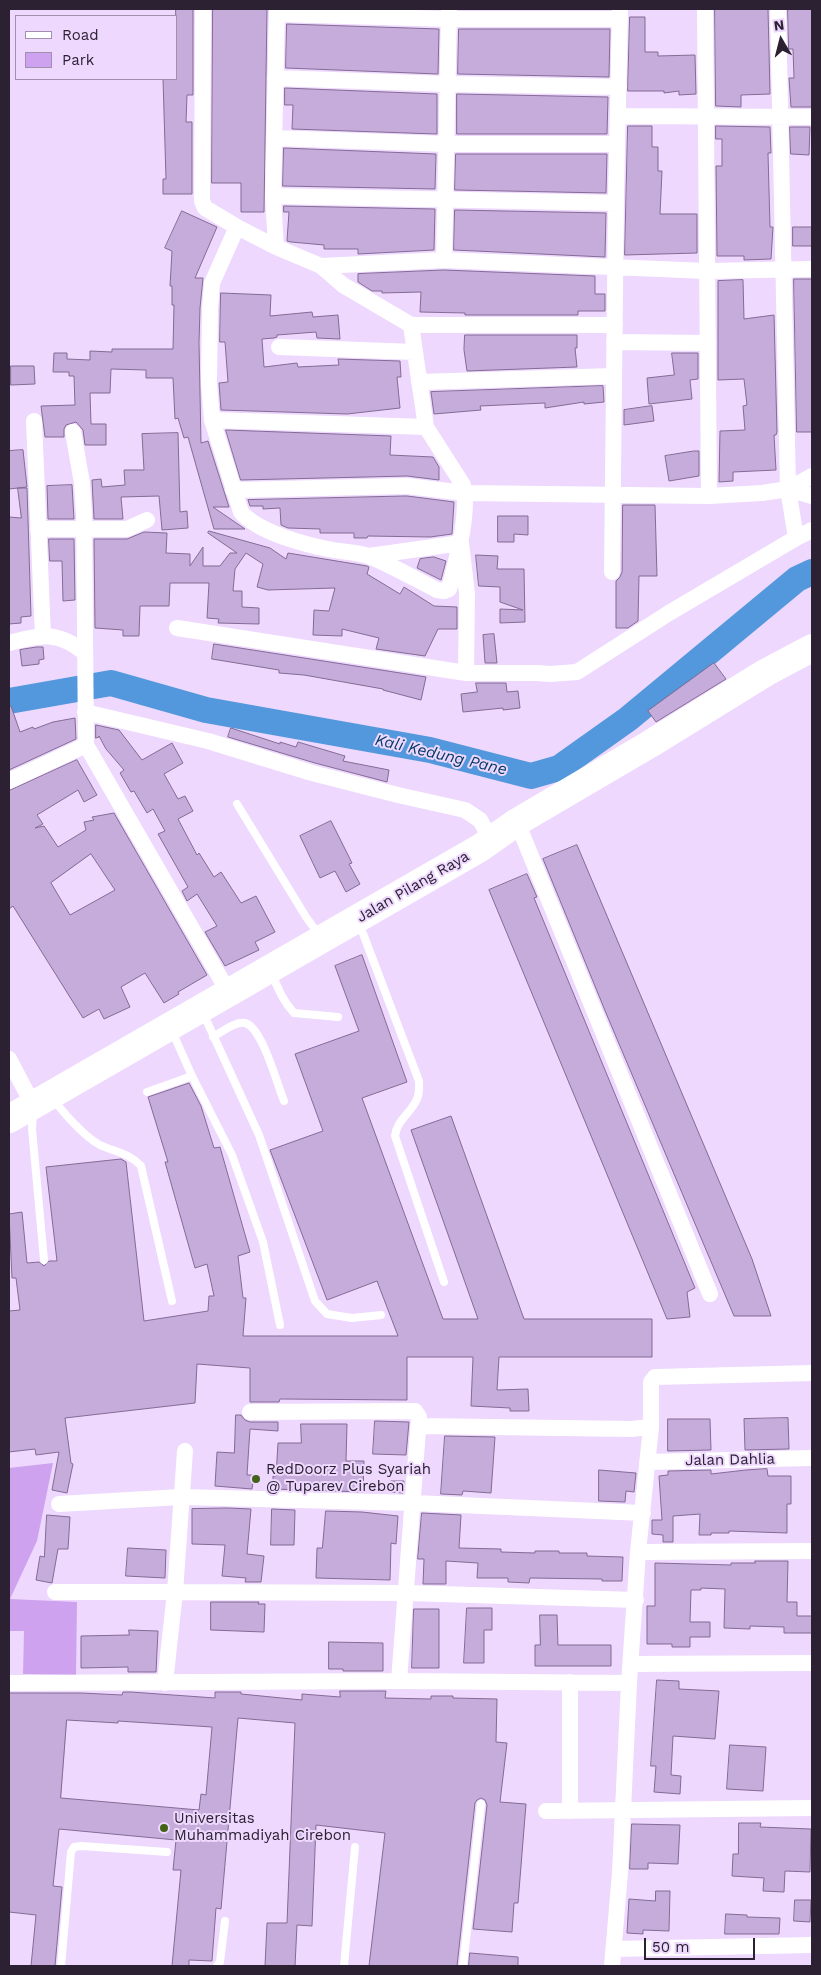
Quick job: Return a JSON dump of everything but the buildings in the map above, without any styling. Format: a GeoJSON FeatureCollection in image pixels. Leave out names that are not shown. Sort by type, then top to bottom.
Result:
{"type":"FeatureCollection","features":[{"type":"Feature","properties":{"kind":"highway","name":"Jalan Pilang Raya"},"geometry":{"type":"LineString","coordinates":[[9,1119],[492,841],[517,822],[650,744],[765,673],[812,648]]}},
{"type":"Feature","properties":{"kind":"street"},"geometry":{"type":"LineString","coordinates":[[204,9],[202,200],[205,208],[276,247],[321,266],[343,285],[411,325],[615,325]]}},
{"type":"Feature","properties":{"kind":"street"},"geometry":{"type":"LineString","coordinates":[[705,9],[709,496]]}},
{"type":"Feature","properties":{"kind":"street"},"geometry":{"type":"LineString","coordinates":[[778,9],[788,490],[796,538]]}},
{"type":"Feature","properties":{"kind":"street"},"geometry":{"type":"LineString","coordinates":[[276,247],[273,196],[277,11],[620,14],[612,572]]}},
{"type":"Feature","properties":{"kind":"street"},"geometry":{"type":"LineString","coordinates":[[444,260],[449,14]]}},
{"type":"Feature","properties":{"kind":"street"},"geometry":{"type":"LineString","coordinates":[[275,78],[619,87]]}},
{"type":"Feature","properties":{"kind":"street"},"geometry":{"type":"LineString","coordinates":[[618,116],[705,118],[812,117]]}},
{"type":"Feature","properties":{"kind":"street"},"geometry":{"type":"LineString","coordinates":[[274,138],[447,144],[617,144]]}},
{"type":"Feature","properties":{"kind":"street"},"geometry":{"type":"LineString","coordinates":[[273,196],[616,203]]}},
{"type":"Feature","properties":{"kind":"street"},"geometry":{"type":"LineString","coordinates":[[237,227],[212,283],[208,383],[212,420],[241,512],[245,517],[262,527],[313,547],[369,556],[461,543]]}},
{"type":"Feature","properties":{"kind":"street"},"geometry":{"type":"LineString","coordinates":[[321,266],[444,260],[707,271],[812,269]]}},
{"type":"Feature","properties":{"kind":"street"},"geometry":{"type":"LineString","coordinates":[[369,556],[444,592],[449,589],[461,543],[465,493],[463,485],[426,427],[411,325]]}},
{"type":"Feature","properties":{"kind":"street"},"geometry":{"type":"LineString","coordinates":[[614,342],[708,343]]}},
{"type":"Feature","properties":{"kind":"street"},"geometry":{"type":"LineString","coordinates":[[279,347],[415,352]]}},
{"type":"Feature","properties":{"kind":"street"},"geometry":{"type":"LineString","coordinates":[[419,382],[614,376]]}},
{"type":"Feature","properties":{"kind":"street"},"geometry":{"type":"LineString","coordinates":[[212,420],[426,427]]}},
{"type":"Feature","properties":{"kind":"street"},"geometry":{"type":"LineString","coordinates":[[34,421],[43,636]]}},
{"type":"Feature","properties":{"kind":"street"},"geometry":{"type":"LineString","coordinates":[[73,432],[82,483],[85,529],[86,745],[229,993]]}},
{"type":"Feature","properties":{"kind":"street"},"geometry":{"type":"LineString","coordinates":[[788,490],[812,476]]}},
{"type":"Feature","properties":{"kind":"street"},"geometry":{"type":"LineString","coordinates":[[233,490],[407,486],[465,493],[709,496],[788,490],[812,496]]}},
{"type":"Feature","properties":{"kind":"street"},"geometry":{"type":"LineString","coordinates":[[38,529],[127,529],[147,520]]}},
{"type":"Feature","properties":{"kind":"street"},"geometry":{"type":"LineString","coordinates":[[177,628],[466,673],[537,672],[550,674],[577,672],[677,608],[812,530]]}},
{"type":"Feature","properties":{"kind":"street"},"geometry":{"type":"LineString","coordinates":[[461,543],[467,594],[466,673]]}},
{"type":"Feature","properties":{"kind":"street"},"geometry":{"type":"LineString","coordinates":[[9,642],[50,635],[64,639],[85,656]]}},
{"type":"Feature","properties":{"kind":"street"},"geometry":{"type":"LineString","coordinates":[[86,708],[208,740],[312,772],[398,795],[465,810],[480,820],[492,841]]}},
{"type":"Feature","properties":{"kind":"street"},"geometry":{"type":"LineString","coordinates":[[9,781],[86,745]]}},
{"type":"Feature","properties":{"kind":"street"},"geometry":{"type":"LineString","coordinates":[[517,822],[710,1294]]}},
{"type":"Feature","properties":{"kind":"street"},"geometry":{"type":"LineString","coordinates":[[9,1058],[42,1100]]}},
{"type":"Feature","properties":{"kind":"street"},"geometry":{"type":"LineString","coordinates":[[612,1966],[624,1810],[629,1683],[638,1552],[652,1427],[651,1382],[655,1377],[812,1373]]}},
{"type":"Feature","properties":{"kind":"street"},"geometry":{"type":"LineString","coordinates":[[250,1412],[415,1412],[419,1416],[420,1426],[399,1681]]}},
{"type":"Feature","properties":{"kind":"street"},"geometry":{"type":"LineString","coordinates":[[420,1426],[631,1429],[652,1427]]}},
{"type":"Feature","properties":{"kind":"street"},"geometry":{"type":"LineString","coordinates":[[165,1683],[175,1592],[185,1451]]}},
{"type":"Feature","properties":{"kind":"street","name":"Jalan Dahlia"},"geometry":{"type":"LineString","coordinates":[[647,1462],[812,1458]]}},
{"type":"Feature","properties":{"kind":"street"},"geometry":{"type":"LineString","coordinates":[[59,1504],[181,1497],[414,1503],[643,1512]]}},
{"type":"Feature","properties":{"kind":"street"},"geometry":{"type":"LineString","coordinates":[[638,1552],[812,1551]]}},
{"type":"Feature","properties":{"kind":"street"},"geometry":{"type":"LineString","coordinates":[[55,1592],[407,1593],[636,1600]]}},
{"type":"Feature","properties":{"kind":"street"},"geometry":{"type":"LineString","coordinates":[[631,1664],[812,1664]]}},
{"type":"Feature","properties":{"kind":"street"},"geometry":{"type":"LineString","coordinates":[[9,1683],[399,1681],[629,1683]]}},
{"type":"Feature","properties":{"kind":"street"},"geometry":{"type":"LineString","coordinates":[[570,1682],[570,1811]]}},
{"type":"Feature","properties":{"kind":"street"},"geometry":{"type":"LineString","coordinates":[[546,1811],[812,1808]]}},
{"type":"Feature","properties":{"kind":"street"},"geometry":{"type":"LineString","coordinates":[[614,1949],[812,1945]]}},
{"type":"Feature","properties":{"kind":"lane"},"geometry":{"type":"LineString","coordinates":[[237,804],[322,939]]}},
{"type":"Feature","properties":{"kind":"lane"},"geometry":{"type":"LineString","coordinates":[[357,918],[419,1081],[419,1093],[416,1101],[400,1121],[396,1128],[395,1136],[444,1282]]}},
{"type":"Feature","properties":{"kind":"lane"},"geometry":{"type":"LineString","coordinates":[[271,968],[278,990],[285,1003],[294,1013],[338,1017]]}},
{"type":"Feature","properties":{"kind":"lane"},"geometry":{"type":"LineString","coordinates":[[202,1008],[259,1135],[316,1302],[327,1314],[352,1318],[382,1315]]}},
{"type":"Feature","properties":{"kind":"lane"},"geometry":{"type":"LineString","coordinates":[[213,1036],[236,1024],[244,1022],[251,1026],[263,1045],[284,1101]]}},
{"type":"Feature","properties":{"kind":"lane"},"geometry":{"type":"LineString","coordinates":[[171,1026],[192,1076],[232,1155],[263,1242],[280,1325]]}},
{"type":"Feature","properties":{"kind":"lane"},"geometry":{"type":"LineString","coordinates":[[147,1092],[192,1076]]}},
{"type":"Feature","properties":{"kind":"lane"},"geometry":{"type":"LineString","coordinates":[[44,1260],[32,1129],[42,1100],[61,1111],[98,1144],[130,1156],[141,1166],[172,1301]]}},
{"type":"Feature","properties":{"kind":"lane"},"geometry":{"type":"LineString","coordinates":[[463,1966],[481,1804]]}},
{"type":"Feature","properties":{"kind":"lane"},"geometry":{"type":"LineString","coordinates":[[61,1966],[71,1852],[74,1847],[167,1852]]}},
{"type":"Feature","properties":{"kind":"lane"},"geometry":{"type":"LineString","coordinates":[[344,1966],[355,1847]]}},
{"type":"Feature","properties":{"kind":"lane"},"geometry":{"type":"LineString","coordinates":[[217,1966],[220,1962],[225,1921]]}},
{"type":"Feature","properties":{"kind":"green space"},"geometry":{"type":"Polygon","coordinates":[[[53,1463],[37,1541],[10,1599],[77,1602],[76,1675],[23,1674],[24,1631],[9,1631],[9,1468],[53,1463]]]}},
{"type":"Feature","properties":{"kind":"waterway","name":"Kali Kedung Pane"},"geometry":{"type":"LineString","coordinates":[[9,701],[111,683],[206,710],[430,750],[531,776],[559,768],[628,719],[797,579],[812,572]]}},
{"type":"Feature","properties":{"kind":"place","name":"RedDoorz Plus Syariah @ Tuparev Cirebon"},"geometry":{"type":"Point","coordinates":[256,1479]}},
{"type":"Feature","properties":{"kind":"place","name":"Universitas Muhammadiyah Cirebon"},"geometry":{"type":"Point","coordinates":[164,1828]}}]}
